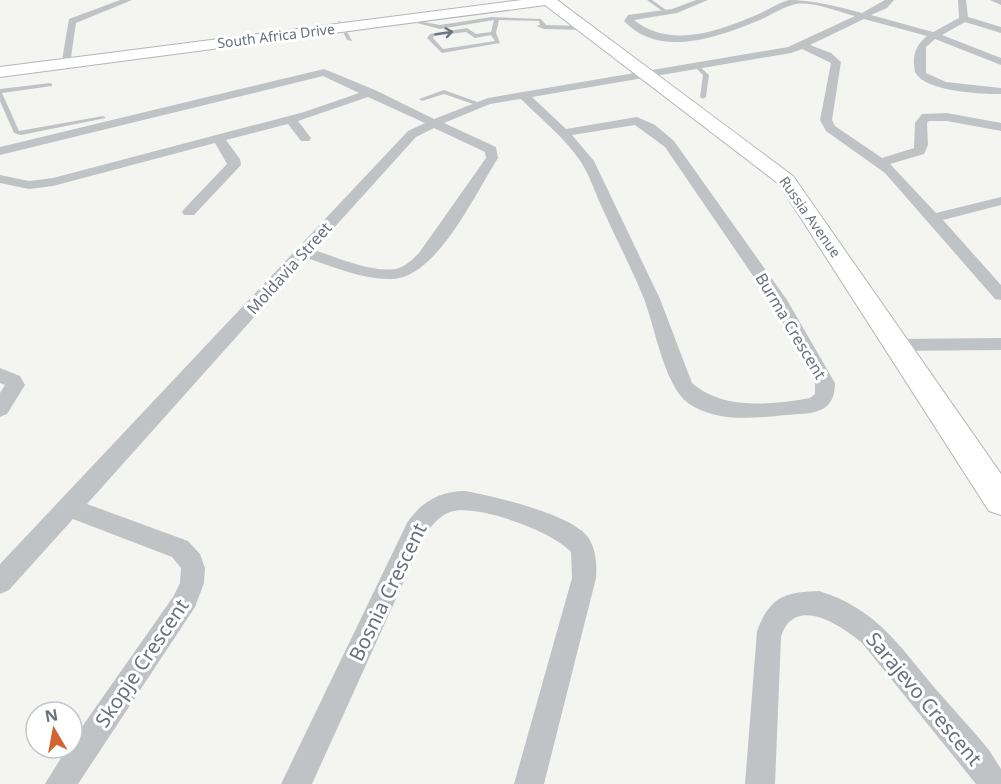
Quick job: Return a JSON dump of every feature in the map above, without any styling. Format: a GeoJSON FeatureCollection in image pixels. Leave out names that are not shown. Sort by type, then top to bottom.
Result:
{"type":"FeatureCollection","features":[{"type":"Feature","properties":{"kind":"street"},"geometry":{"type":"LineString","coordinates":[[66,61],[74,20],[129,0]]}},
{"type":"Feature","properties":{"kind":"street","name":"South Africa Drive"},"geometry":{"type":"LineString","coordinates":[[344,30],[512,0]]}},
{"type":"Feature","properties":{"kind":"street","name":"South Africa Drive"},"geometry":{"type":"LineString","coordinates":[[0,66],[66,61],[344,30],[549,0]]}},
{"type":"Feature","properties":{"kind":"street","name":"Russia Avenue"},"geometry":{"type":"LineString","coordinates":[[549,0],[786,180],[1001,501]]}},
{"type":"Feature","properties":{"kind":"street"},"geometry":{"type":"LineString","coordinates":[[704,0],[667,12],[636,16],[629,21],[652,38],[671,39],[722,31],[795,1]]}},
{"type":"Feature","properties":{"kind":"street"},"geometry":{"type":"LineString","coordinates":[[791,0],[934,35],[1001,62]]}},
{"type":"Feature","properties":{"kind":"street","name":"Moldavia Street"},"geometry":{"type":"LineString","coordinates":[[0,582],[408,137],[478,104],[804,46],[864,17],[890,0]]}},
{"type":"Feature","properties":{"kind":"street"},"geometry":{"type":"LineString","coordinates":[[962,0],[964,19]]}},
{"type":"Feature","properties":{"kind":"street"},"geometry":{"type":"LineString","coordinates":[[994,0],[1001,2]]}},
{"type":"Feature","properties":{"kind":"street"},"geometry":{"type":"LineString","coordinates":[[1001,30],[964,19],[934,35],[920,49],[920,72],[924,77],[942,84],[1001,91]]}},
{"type":"Feature","properties":{"kind":"street"},"geometry":{"type":"LineString","coordinates":[[804,46],[827,55],[836,62],[827,124],[836,134],[881,163],[1001,295]]}},
{"type":"Feature","properties":{"kind":"street","name":"South Africa Drive"},"geometry":{"type":"LineString","coordinates":[[0,72],[66,61]]}},
{"type":"Feature","properties":{"kind":"street"},"geometry":{"type":"LineString","coordinates":[[0,151],[269,87],[319,72],[332,73],[491,150],[493,155],[420,265],[402,273],[384,273],[303,252]]}},
{"type":"Feature","properties":{"kind":"street"},"geometry":{"type":"LineString","coordinates":[[0,179],[29,185],[42,184],[291,120],[371,92]]}},
{"type":"Feature","properties":{"kind":"street","name":"Burma Crescent"},"geometry":{"type":"LineString","coordinates":[[524,96],[563,133],[587,161],[638,266],[684,387],[692,397],[701,403],[727,409],[815,405],[825,397],[825,383],[781,304],[670,144],[651,128],[638,122],[563,133]]}},
{"type":"Feature","properties":{"kind":"street"},"geometry":{"type":"LineString","coordinates":[[881,163],[921,149],[921,123],[926,117],[947,117],[1001,127]]}},
{"type":"Feature","properties":{"kind":"street"},"geometry":{"type":"LineString","coordinates":[[291,120],[305,138]]}},
{"type":"Feature","properties":{"kind":"street"},"geometry":{"type":"LineString","coordinates":[[189,212],[234,165],[233,159],[218,139]]}},
{"type":"Feature","properties":{"kind":"street"},"geometry":{"type":"LineString","coordinates":[[933,218],[998,204]]}},
{"type":"Feature","properties":{"kind":"street"},"geometry":{"type":"LineString","coordinates":[[896,345],[1001,344]]}},
{"type":"Feature","properties":{"kind":"street"},"geometry":{"type":"LineString","coordinates":[[0,375],[15,385],[0,409]]}},
{"type":"Feature","properties":{"kind":"street","name":"Bosnia Crescent"},"geometry":{"type":"LineString","coordinates":[[296,784],[415,530],[432,509],[447,503],[468,500],[559,528],[573,537],[583,554],[584,578],[529,784]]}},
{"type":"Feature","properties":{"kind":"street","name":"Skopje Crescent"},"geometry":{"type":"LineString","coordinates":[[60,784],[183,606],[195,575],[193,563],[180,549],[69,507]]}},
{"type":"Feature","properties":{"kind":"street","name":"Sarajevo Crescent"},"geometry":{"type":"LineString","coordinates":[[760,784],[768,638],[772,620],[779,612],[791,605],[805,603],[824,604],[840,611],[868,631],[963,742],[993,784]]}},
{"type":"Feature","properties":{"kind":"lane"},"geometry":{"type":"LineString","coordinates":[[648,0],[667,12]]}},
{"type":"Feature","properties":{"kind":"lane"},"geometry":{"type":"LineString","coordinates":[[440,27],[451,17],[486,9]]}},
{"type":"Feature","properties":{"kind":"lane"},"geometry":{"type":"LineString","coordinates":[[493,33],[497,18]]}},
{"type":"Feature","properties":{"kind":"lane"},"geometry":{"type":"LineString","coordinates":[[404,20],[440,27],[497,18],[541,20],[544,22],[541,26],[584,28]]}},
{"type":"Feature","properties":{"kind":"lane"},"geometry":{"type":"LineString","coordinates":[[461,23],[497,24]]}},
{"type":"Feature","properties":{"kind":"lane"},"geometry":{"type":"LineString","coordinates":[[466,48],[465,45],[478,42],[475,36],[467,30],[430,37],[442,51],[466,48],[495,44],[498,42],[493,33]]}},
{"type":"Feature","properties":{"kind":"lane"},"geometry":{"type":"LineString","coordinates":[[475,36],[493,33]]}},
{"type":"Feature","properties":{"kind":"lane"},"geometry":{"type":"LineString","coordinates":[[698,66],[706,75],[703,97]]}},
{"type":"Feature","properties":{"kind":"lane"},"geometry":{"type":"LineString","coordinates":[[50,85],[0,93],[2,103],[16,132],[30,133],[103,118]]}},
{"type":"Feature","properties":{"kind":"lane"},"geometry":{"type":"LineString","coordinates":[[422,99],[444,92],[478,104]]}},
{"type":"Feature","properties":{"kind":"lane"},"geometry":{"type":"LineString","coordinates":[[0,123],[11,121]]}}]}
